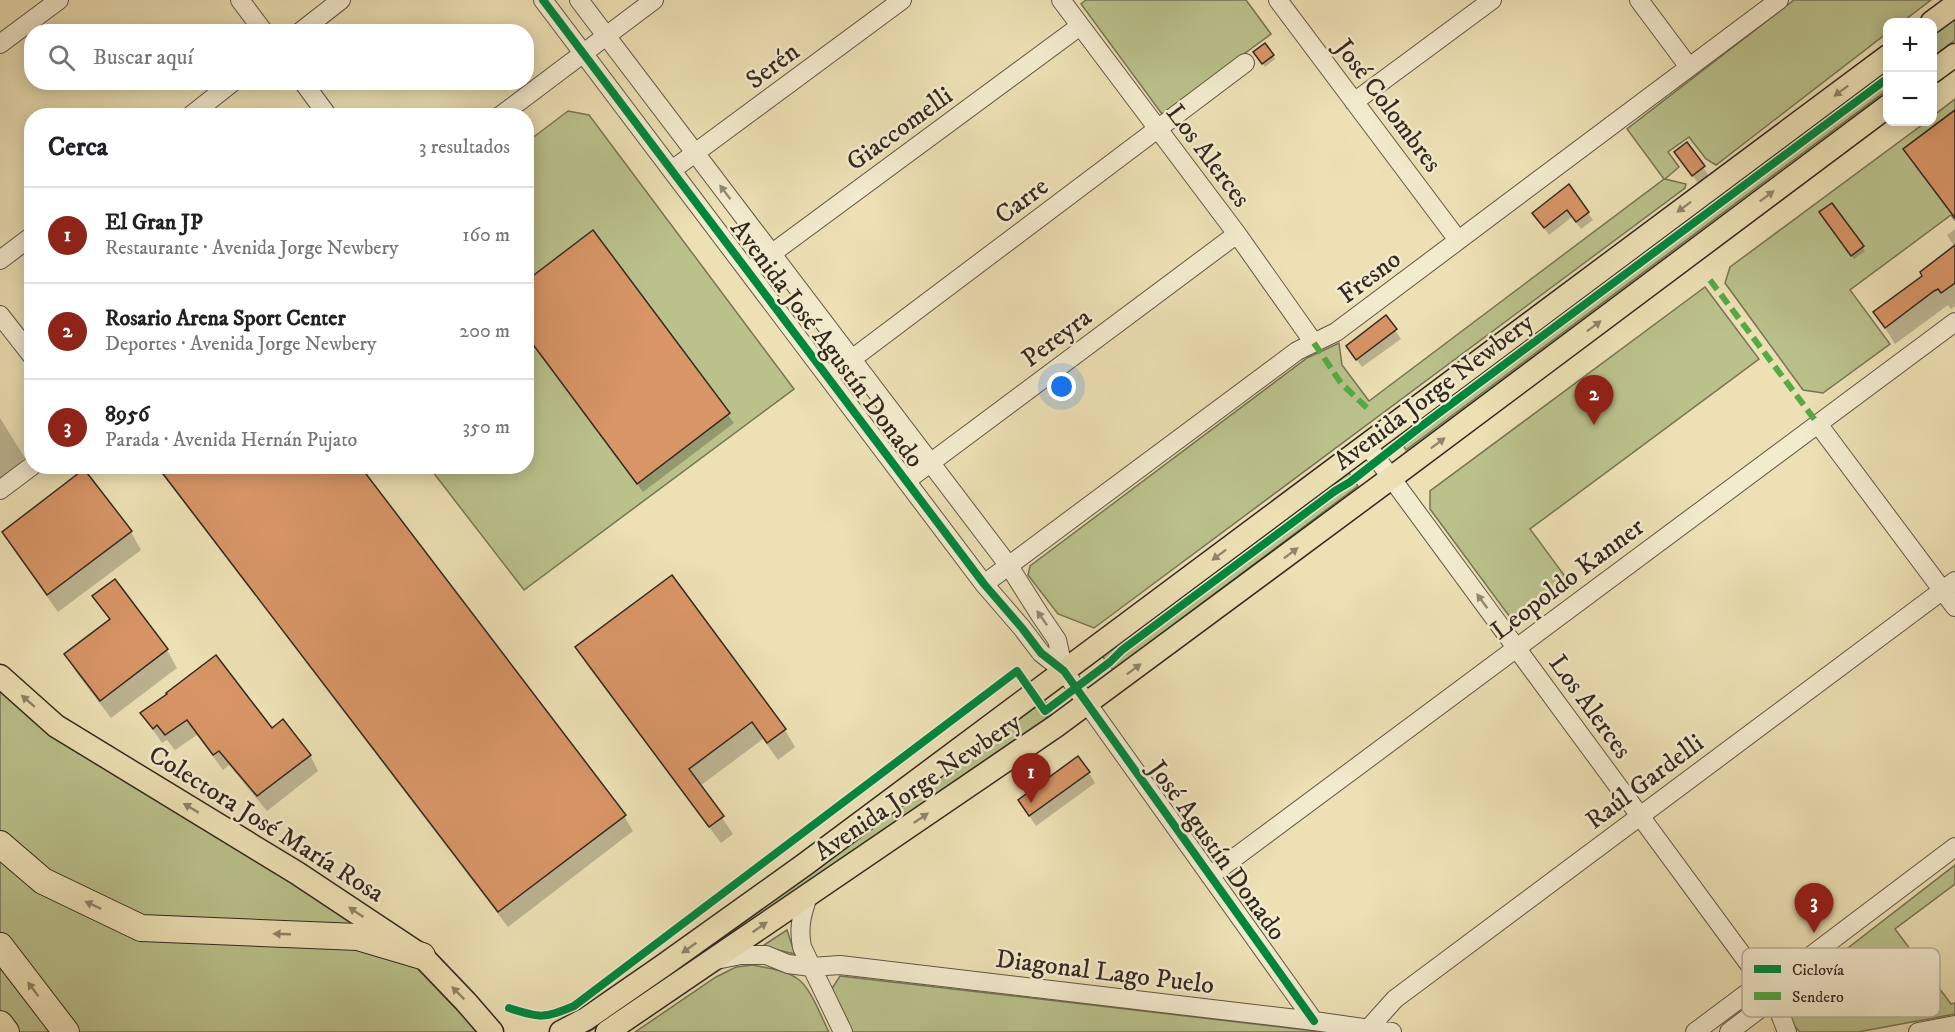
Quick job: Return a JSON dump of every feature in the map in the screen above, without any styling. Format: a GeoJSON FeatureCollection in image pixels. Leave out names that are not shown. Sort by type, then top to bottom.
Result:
{"type":"FeatureCollection","features":[{"type":"Feature","properties":{"kind":"highway"},"geometry":{"type":"LineString","coordinates":[[0,844],[44,881],[141,928],[358,937],[422,957]]}},
{"type":"Feature","properties":{"kind":"highway"},"geometry":{"type":"LineString","coordinates":[[0,946],[66,1032]]}},
{"type":"Feature","properties":{"kind":"highway"},"geometry":{"type":"LineString","coordinates":[[0,1024],[6,1032]]}},
{"type":"Feature","properties":{"kind":"main road"},"geometry":{"type":"LineString","coordinates":[[1937,18],[1955,5]]}},
{"type":"Feature","properties":{"kind":"main road"},"geometry":{"type":"LineString","coordinates":[[1937,68],[1955,55]]}},
{"type":"Feature","properties":{"kind":"main road","name":"Avenida Jorge Newbery"},"geometry":{"type":"LineString","coordinates":[[561,1032],[586,1019],[720,926],[1883,59]]}},
{"type":"Feature","properties":{"kind":"main road","name":"Avenida Jorge Newbery"},"geometry":{"type":"LineString","coordinates":[[607,1032],[1087,703],[1883,109]]}},
{"type":"Feature","properties":{"kind":"main road","name":"Colectora José María Rosa"},"geometry":{"type":"LineString","coordinates":[[0,676],[57,726],[297,873],[422,957],[492,1032]]}},
{"type":"Feature","properties":{"kind":"street"},"geometry":{"type":"LineString","coordinates":[[26,24],[58,0]]}},
{"type":"Feature","properties":{"kind":"street"},"geometry":{"type":"LineString","coordinates":[[240,0],[258,24]]}},
{"type":"Feature","properties":{"kind":"street"},"geometry":{"type":"LineString","coordinates":[[310,24],[341,0]]}},
{"type":"Feature","properties":{"kind":"street","name":"Avenida José Agustín Donado"},"geometry":{"type":"LineString","coordinates":[[543,0],[984,584],[1041,653],[1064,671],[1087,703]]}},
{"type":"Feature","properties":{"kind":"street","name":"Avenida José Agustín Donado"},"geometry":{"type":"LineString","coordinates":[[579,0],[1009,566],[1057,640],[1064,671]]}},
{"type":"Feature","properties":{"kind":"street"},"geometry":{"type":"LineString","coordinates":[[511,108],[654,0]]}},
{"type":"Feature","properties":{"kind":"street","name":"Serén"},"geometry":{"type":"LineString","coordinates":[[672,170],[902,0]]}},
{"type":"Feature","properties":{"kind":"street","name":"Los Alerces"},"geometry":{"type":"LineString","coordinates":[[1061,0],[1237,234],[1314,343]]}},
{"type":"Feature","properties":{"kind":"street","name":"José Colombres"},"geometry":{"type":"LineString","coordinates":[[1278,0],[1458,240]]}},
{"type":"Feature","properties":{"kind":"street"},"geometry":{"type":"LineString","coordinates":[[1354,102],[1492,0]]}},
{"type":"Feature","properties":{"kind":"street"},"geometry":{"type":"LineString","coordinates":[[1639,0],[1689,67]]}},
{"type":"Feature","properties":{"kind":"street","name":"Fresno"},"geometry":{"type":"LineString","coordinates":[[984,584],[1297,351],[1336,332],[1779,0]]}},
{"type":"Feature","properties":{"kind":"street"},"geometry":{"type":"LineString","coordinates":[[0,44],[24,26]]}},
{"type":"Feature","properties":{"kind":"street","name":"Giaccomelli"},"geometry":{"type":"LineString","coordinates":[[748,271],[1080,26]]}},
{"type":"Feature","properties":{"kind":"street","name":"Carre"},"geometry":{"type":"LineString","coordinates":[[828,377],[1245,63]]}},
{"type":"Feature","properties":{"kind":"street"},"geometry":{"type":"LineString","coordinates":[[200,108],[223,90]]}},
{"type":"Feature","properties":{"kind":"street"},"geometry":{"type":"LineString","coordinates":[[309,90],[322,108]]}},
{"type":"Feature","properties":{"kind":"street","name":"Pereyra"},"geometry":{"type":"LineString","coordinates":[[906,481],[1237,234]]}},
{"type":"Feature","properties":{"kind":"street"},"geometry":{"type":"LineString","coordinates":[[0,261],[24,242]]}},
{"type":"Feature","properties":{"kind":"street"},"geometry":{"type":"LineString","coordinates":[[0,315],[24,346]]}},
{"type":"Feature","properties":{"kind":"street","name":"Leopoldo Kanner"},"geometry":{"type":"LineString","coordinates":[[1210,876],[1955,322]]}},
{"type":"Feature","properties":{"kind":"street"},"geometry":{"type":"LineString","coordinates":[[1818,424],[1949,585],[1955,607]]}},
{"type":"Feature","properties":{"kind":"street","name":"Los Alerces"},"geometry":{"type":"LineString","coordinates":[[1367,445],[1742,955]]}},
{"type":"Feature","properties":{"kind":"street"},"geometry":{"type":"LineString","coordinates":[[0,490],[24,472]]}},
{"type":"Feature","properties":{"kind":"street","name":"Raúl Gardelli"},"geometry":{"type":"LineString","coordinates":[[1368,1029],[1395,999],[1949,585]]}},
{"type":"Feature","properties":{"kind":"street","name":"José Agustín Donado"},"geometry":{"type":"LineString","coordinates":[[1087,703],[1314,1021]]}},
{"type":"Feature","properties":{"kind":"street"},"geometry":{"type":"LineString","coordinates":[[1821,948],[1955,847]]}},
{"type":"Feature","properties":{"kind":"street"},"geometry":{"type":"LineString","coordinates":[[808,894],[800,919],[799,932],[802,947],[843,1032]]}},
{"type":"Feature","properties":{"kind":"street","name":"Diagonal Lago Puelo"},"geometry":{"type":"LineString","coordinates":[[712,961],[741,955],[766,955],[788,964],[811,967],[840,966],[1392,1032]]}},
{"type":"Feature","properties":{"kind":"street"},"geometry":{"type":"LineString","coordinates":[[1695,1032],[1742,997]]}},
{"type":"Feature","properties":{"kind":"street"},"geometry":{"type":"LineString","coordinates":[[1729,1032],[1749,1017]]}},
{"type":"Feature","properties":{"kind":"street","name":"Los Alerces"},"geometry":{"type":"LineString","coordinates":[[1781,1017],[1787,1032]]}},
{"type":"Feature","properties":{"kind":"street"},"geometry":{"type":"LineString","coordinates":[[1918,1032],[1955,1025]]}},
{"type":"Feature","properties":{"kind":"green space"},"geometry":{"type":"Polygon","coordinates":[[[1086,0],[1246,0],[1271,34],[1162,114],[1081,4],[1086,0]]]}},
{"type":"Feature","properties":{"kind":"green space"},"geometry":{"type":"Polygon","coordinates":[[[1794,0],[1931,0],[1907,18],[1883,18],[1883,36],[1716,165],[1706,159],[1689,137],[1668,152],[1679,167],[1665,179],[1686,184],[1685,188],[1094,628],[1058,614],[1028,575],[1030,566],[1307,358],[1339,343],[1342,365],[1369,401],[1664,179],[1627,129],[1794,0]]]}},
{"type":"Feature","properties":{"kind":"green space"},"geometry":{"type":"Polygon","coordinates":[[[1955,17],[1955,40],[1937,54],[1937,31],[1955,17]]]}},
{"type":"Feature","properties":{"kind":"green space"},"geometry":{"type":"Polygon","coordinates":[[[1883,70],[1883,93],[1406,450],[1397,436],[1883,70]]]}},
{"type":"Feature","properties":{"kind":"green space"},"geometry":{"type":"Polygon","coordinates":[[[1955,99],[1955,220],[1951,215],[1850,290],[1890,344],[1823,393],[1803,390],[1725,283],[1730,267],[1921,126],[1937,126],[1937,113],[1955,99]]]}},
{"type":"Feature","properties":{"kind":"green space"},"geometry":{"type":"Polygon","coordinates":[[[568,111],[589,115],[794,389],[524,590],[434,474],[534,474],[534,137],[568,111]]]}},
{"type":"Feature","properties":{"kind":"green space"},"geometry":{"type":"Polygon","coordinates":[[[1705,287],[1759,359],[1530,529],[1570,583],[1515,624],[1430,509],[1430,491],[1705,287]]]}},
{"type":"Feature","properties":{"kind":"green space"},"geometry":{"type":"Polygon","coordinates":[[[1349,473],[1358,486],[1113,670],[1102,656],[1349,473]]]}},
{"type":"Feature","properties":{"kind":"green space"},"geometry":{"type":"Polygon","coordinates":[[[0,676],[422,956],[492,1032],[0,1032],[0,676]]]}},
{"type":"Feature","properties":{"kind":"green space"},"geometry":{"type":"Polygon","coordinates":[[[1045,702],[1050,705],[1051,713],[1045,719],[589,1032],[575,1032],[870,826],[1041,703],[1045,702]]]}},
{"type":"Feature","properties":{"kind":"green space"},"geometry":{"type":"Polygon","coordinates":[[[1955,865],[1955,884],[1895,929],[1909,948],[1848,948],[1955,865]]]}},
{"type":"Feature","properties":{"kind":"green space"},"geometry":{"type":"Polygon","coordinates":[[[787,930],[795,954],[764,947],[764,945],[787,930]]]}},
{"type":"Feature","properties":{"kind":"green space"},"geometry":{"type":"Polygon","coordinates":[[[753,965],[782,971],[803,983],[829,1032],[635,1032],[716,977],[736,967],[753,965]]]}},
{"type":"Feature","properties":{"kind":"green space"},"geometry":{"type":"Polygon","coordinates":[[[840,976],[1324,1032],[850,1032],[831,990],[840,976]]]}},
{"type":"Feature","properties":{"kind":"green space"},"geometry":{"type":"Polygon","coordinates":[[[1940,989],[1951,1004],[1955,1003],[1955,1014],[1940,1017],[1940,989]]]}},
{"type":"Feature","properties":{"kind":"green space"},"geometry":{"type":"Polygon","coordinates":[[[1790,1017],[1939,1017],[1858,1032],[1800,1032],[1790,1017]]]}},
{"type":"Feature","properties":{"kind":"building"},"geometry":{"type":"Polygon","coordinates":[[[1265,43],[1274,55],[1262,64],[1253,52],[1265,43]]]}},
{"type":"Feature","properties":{"kind":"building"},"geometry":{"type":"Polygon","coordinates":[[[1955,110],[1955,218],[1903,149],[1934,126],[1937,126],[1937,124],[1955,110]]]}},
{"type":"Feature","properties":{"kind":"building"},"geometry":{"type":"Polygon","coordinates":[[[1687,142],[1705,166],[1692,176],[1674,152],[1687,142]]]}},
{"type":"Feature","properties":{"kind":"building"},"geometry":{"type":"Polygon","coordinates":[[[1569,184],[1589,212],[1576,222],[1567,210],[1544,228],[1532,213],[1569,184]]]}},
{"type":"Feature","properties":{"kind":"building"},"geometry":{"type":"Polygon","coordinates":[[[1832,203],[1864,246],[1851,256],[1819,212],[1832,203]]]}},
{"type":"Feature","properties":{"kind":"building"},"geometry":{"type":"Polygon","coordinates":[[[593,230],[730,413],[637,484],[534,346],[534,275],[593,230]]]}},
{"type":"Feature","properties":{"kind":"building"},"geometry":{"type":"Polygon","coordinates":[[[1955,245],[1955,283],[1941,293],[1938,289],[1934,291],[1885,328],[1873,312],[1922,276],[1920,272],[1955,245]]]}},
{"type":"Feature","properties":{"kind":"building"},"geometry":{"type":"Polygon","coordinates":[[[1386,315],[1397,329],[1356,360],[1346,346],[1386,315]]]}},
{"type":"Feature","properties":{"kind":"building"},"geometry":{"type":"Polygon","coordinates":[[[77,474],[88,474],[132,531],[47,595],[2,532],[77,474]]]}},
{"type":"Feature","properties":{"kind":"building"},"geometry":{"type":"Polygon","coordinates":[[[163,474],[366,474],[626,815],[498,912],[163,474]]]}},
{"type":"Feature","properties":{"kind":"building"},"geometry":{"type":"Polygon","coordinates":[[[672,575],[786,729],[767,743],[752,722],[689,769],[724,816],[709,827],[575,647],[672,575]]]}},
{"type":"Feature","properties":{"kind":"building"},"geometry":{"type":"Polygon","coordinates":[[[115,579],[168,649],[100,701],[64,654],[110,619],[92,596],[115,579]]]}},
{"type":"Feature","properties":{"kind":"building"},"geometry":{"type":"Polygon","coordinates":[[[216,655],[272,728],[283,719],[311,755],[257,796],[219,751],[213,755],[187,720],[165,735],[157,725],[153,729],[140,713],[216,655]]]}},
{"type":"Feature","properties":{"kind":"building"},"geometry":{"type":"Polygon","coordinates":[[[1078,756],[1090,772],[1029,816],[1018,800],[1078,756]]]}},
{"type":"Feature","properties":{"kind":"marked path"},"geometry":{"type":"LineString","coordinates":[[1710,280],[1818,424]]}},
{"type":"Feature","properties":{"kind":"marked path"},"geometry":{"type":"LineString","coordinates":[[1314,343],[1341,383],[1367,408]]}},
{"type":"Feature","properties":{"kind":"cycle path"},"geometry":{"type":"LineString","coordinates":[[543,0],[984,584],[1041,653],[1064,671],[1314,1021]]}},
{"type":"Feature","properties":{"kind":"cycle path"},"geometry":{"type":"LineString","coordinates":[[509,1008],[542,1016],[574,1006],[1017,671],[1045,711],[1110,662],[1122,650],[1350,482],[1883,82]]}},
{"type":"Feature","properties":{"kind":"place","name":"Rosario Arena Sport Center"},"geometry":{"type":"Point","coordinates":[1594,425]}},
{"type":"Feature","properties":{"kind":"place","name":"El Gran JP"},"geometry":{"type":"Point","coordinates":[1031,803]}},
{"type":"Feature","properties":{"kind":"place","name":"8956"},"geometry":{"type":"Point","coordinates":[1814,933]}}]}
